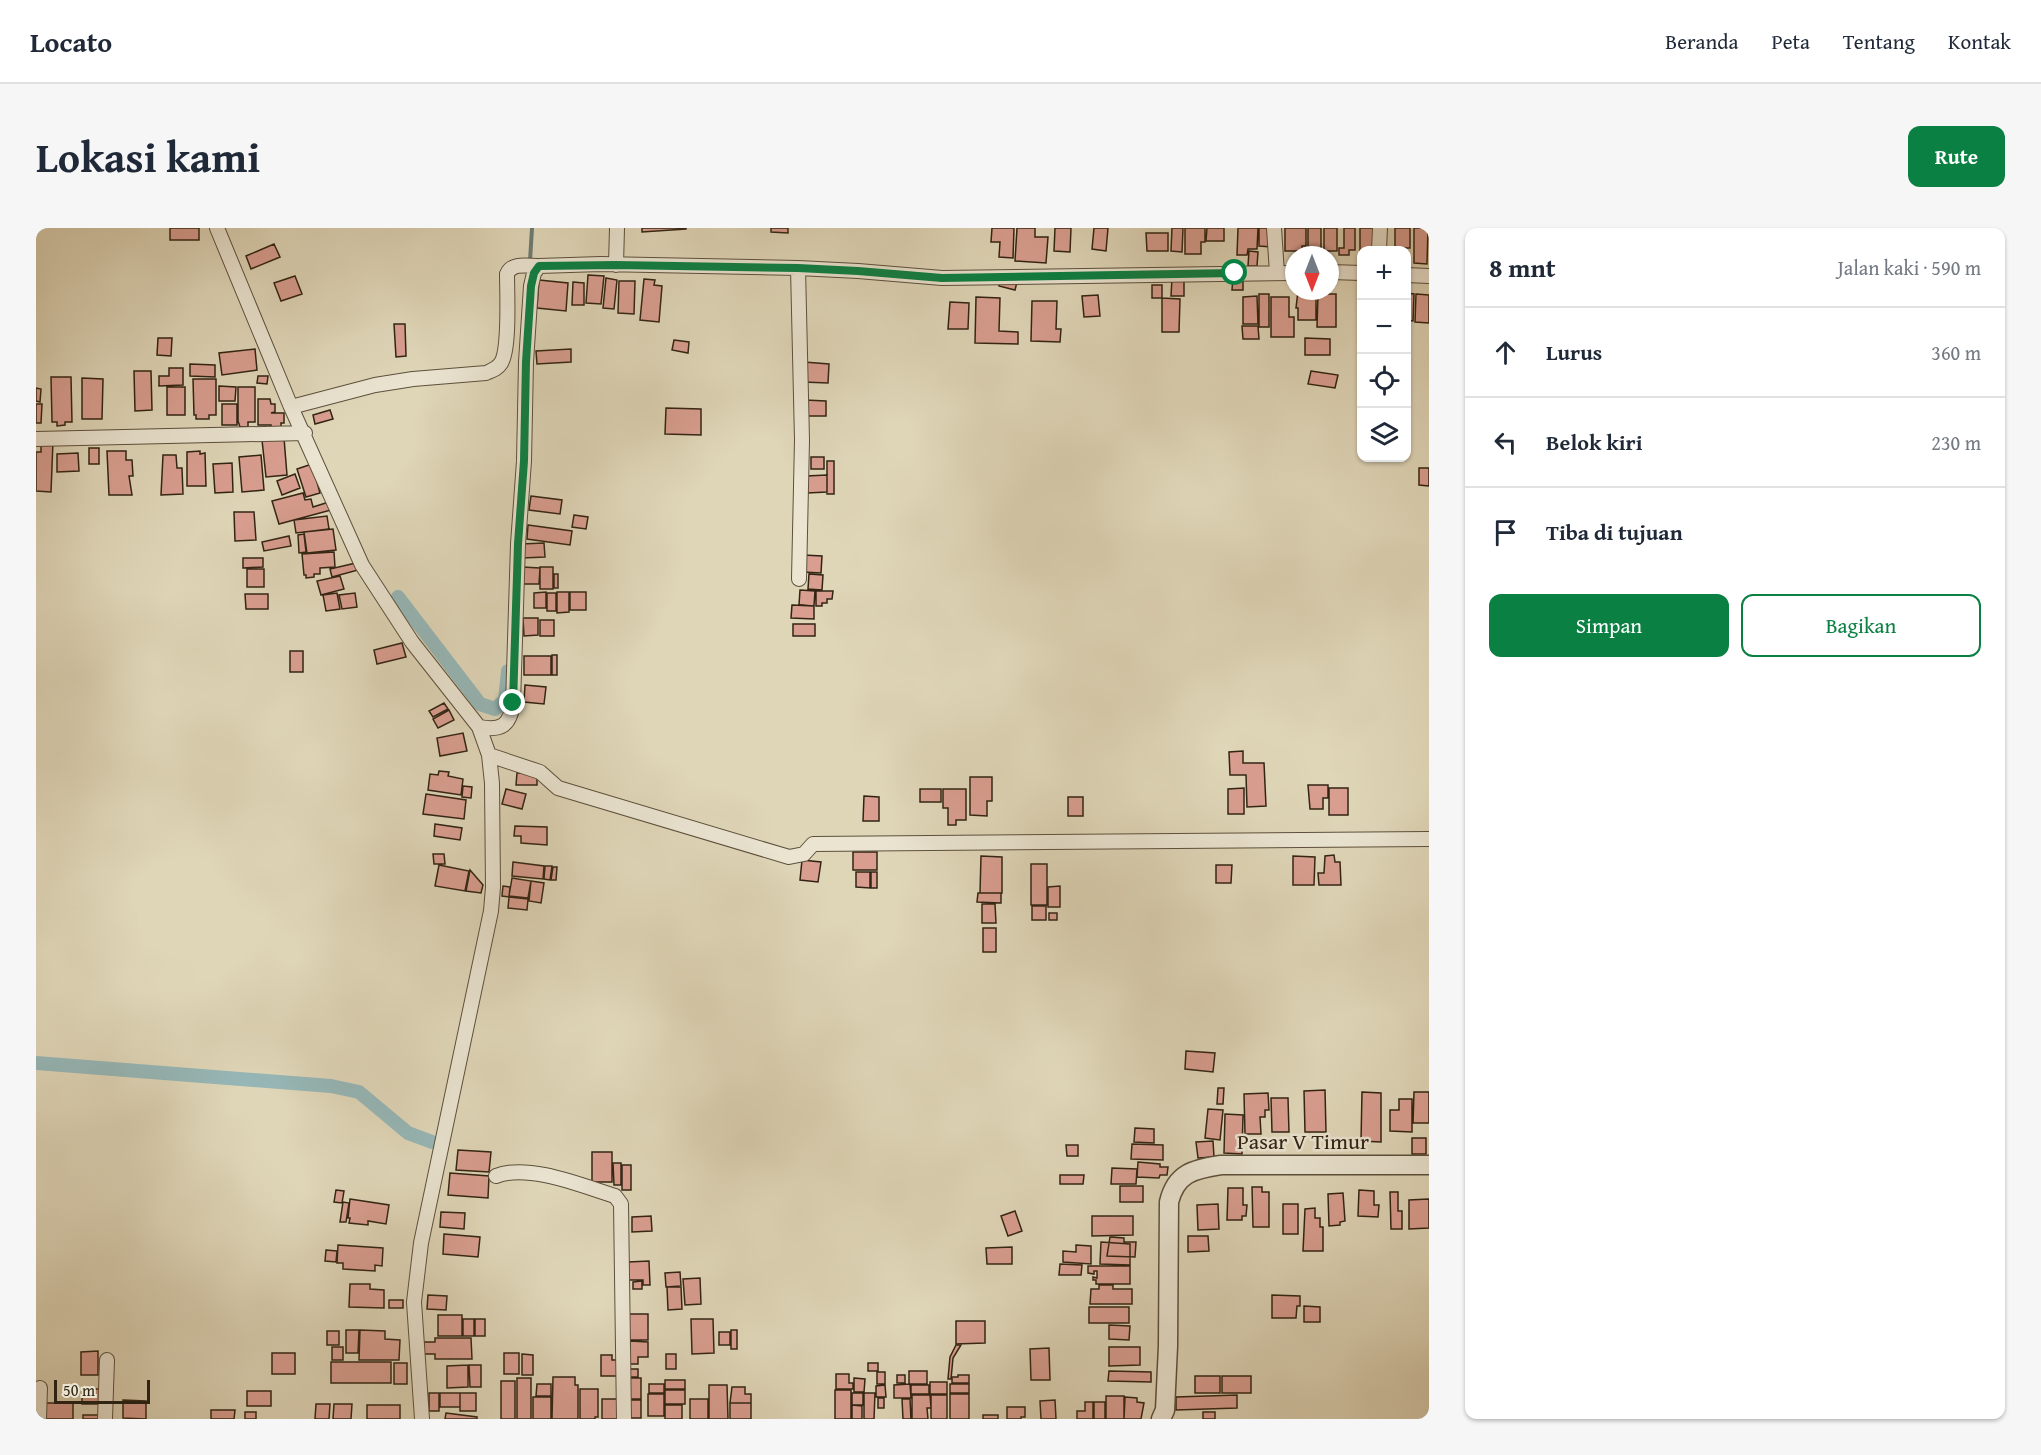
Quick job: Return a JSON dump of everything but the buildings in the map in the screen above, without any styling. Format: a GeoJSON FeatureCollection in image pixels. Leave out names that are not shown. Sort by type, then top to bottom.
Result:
{"type":"FeatureCollection","features":[{"type":"Feature","properties":{"kind":"street"},"geometry":{"type":"LineString","coordinates":[[217,228],[291,407],[305,433],[362,565],[412,642],[479,726],[489,755],[494,868],[491,911],[421,1243],[414,1302],[422,1419]]}},
{"type":"Feature","properties":{"kind":"street"},"geometry":{"type":"LineString","coordinates":[[616,265],[617,228]]}},
{"type":"Feature","properties":{"kind":"street"},"geometry":{"type":"LineString","coordinates":[[1274,228],[1277,273]]}},
{"type":"Feature","properties":{"kind":"street"},"geometry":{"type":"LineString","coordinates":[[1379,246],[1380,228]]}},
{"type":"Feature","properties":{"kind":"street"},"geometry":{"type":"LineString","coordinates":[[291,407],[375,385],[413,379],[486,373],[496,369],[503,361],[506,348],[509,268],[616,265],[798,268],[942,278],[1285,273]]}},
{"type":"Feature","properties":{"kind":"street"},"geometry":{"type":"LineString","coordinates":[[479,726],[493,729],[505,724],[511,717],[512,710],[518,544],[524,461],[526,362],[531,286],[534,273],[531,266]]}},
{"type":"Feature","properties":{"kind":"street"},"geometry":{"type":"LineString","coordinates":[[798,268],[802,440],[799,579]]}},
{"type":"Feature","properties":{"kind":"street"},"geometry":{"type":"LineString","coordinates":[[1339,272],[1357,273]]}},
{"type":"Feature","properties":{"kind":"street"},"geometry":{"type":"LineString","coordinates":[[1411,275],[1429,276]]}},
{"type":"Feature","properties":{"kind":"street"},"geometry":{"type":"LineString","coordinates":[[36,440],[305,433]]}},
{"type":"Feature","properties":{"kind":"street"},"geometry":{"type":"LineString","coordinates":[[489,755],[540,772],[558,788],[789,857],[804,854],[813,844],[1429,840]]}},
{"type":"Feature","properties":{"kind":"street","name":"Pasar V Timur"},"geometry":{"type":"LineString","coordinates":[[1164,1416],[1168,1346],[1169,1202],[1172,1190],[1179,1179],[1200,1168],[1221,1165],[1429,1165]]}},
{"type":"Feature","properties":{"kind":"street"},"geometry":{"type":"LineString","coordinates":[[496,1176],[505,1173],[535,1174],[615,1196],[621,1204],[624,1419]]}},
{"type":"Feature","properties":{"kind":"street"},"geometry":{"type":"LineString","coordinates":[[105,1419],[106,1360]]}},
{"type":"Feature","properties":{"kind":"street"},"geometry":{"type":"LineString","coordinates":[[39,1419],[40,1389]]}},
{"type":"Feature","properties":{"kind":"waterway"},"geometry":{"type":"LineString","coordinates":[[530,261],[532,228]]}},
{"type":"Feature","properties":{"kind":"waterway"},"geometry":{"type":"LineString","coordinates":[[398,597],[480,704],[495,709],[505,700],[508,671]]}},
{"type":"Feature","properties":{"kind":"waterway"},"geometry":{"type":"LineString","coordinates":[[36,1063],[331,1086],[359,1092],[408,1133],[432,1142]]}},
{"type":"Feature","properties":{"kind":"route"},"geometry":{"type":"LineString","coordinates":[[513,703],[526,362],[531,286],[534,273],[539,266],[798,268],[942,278],[1235,273]]}}]}
